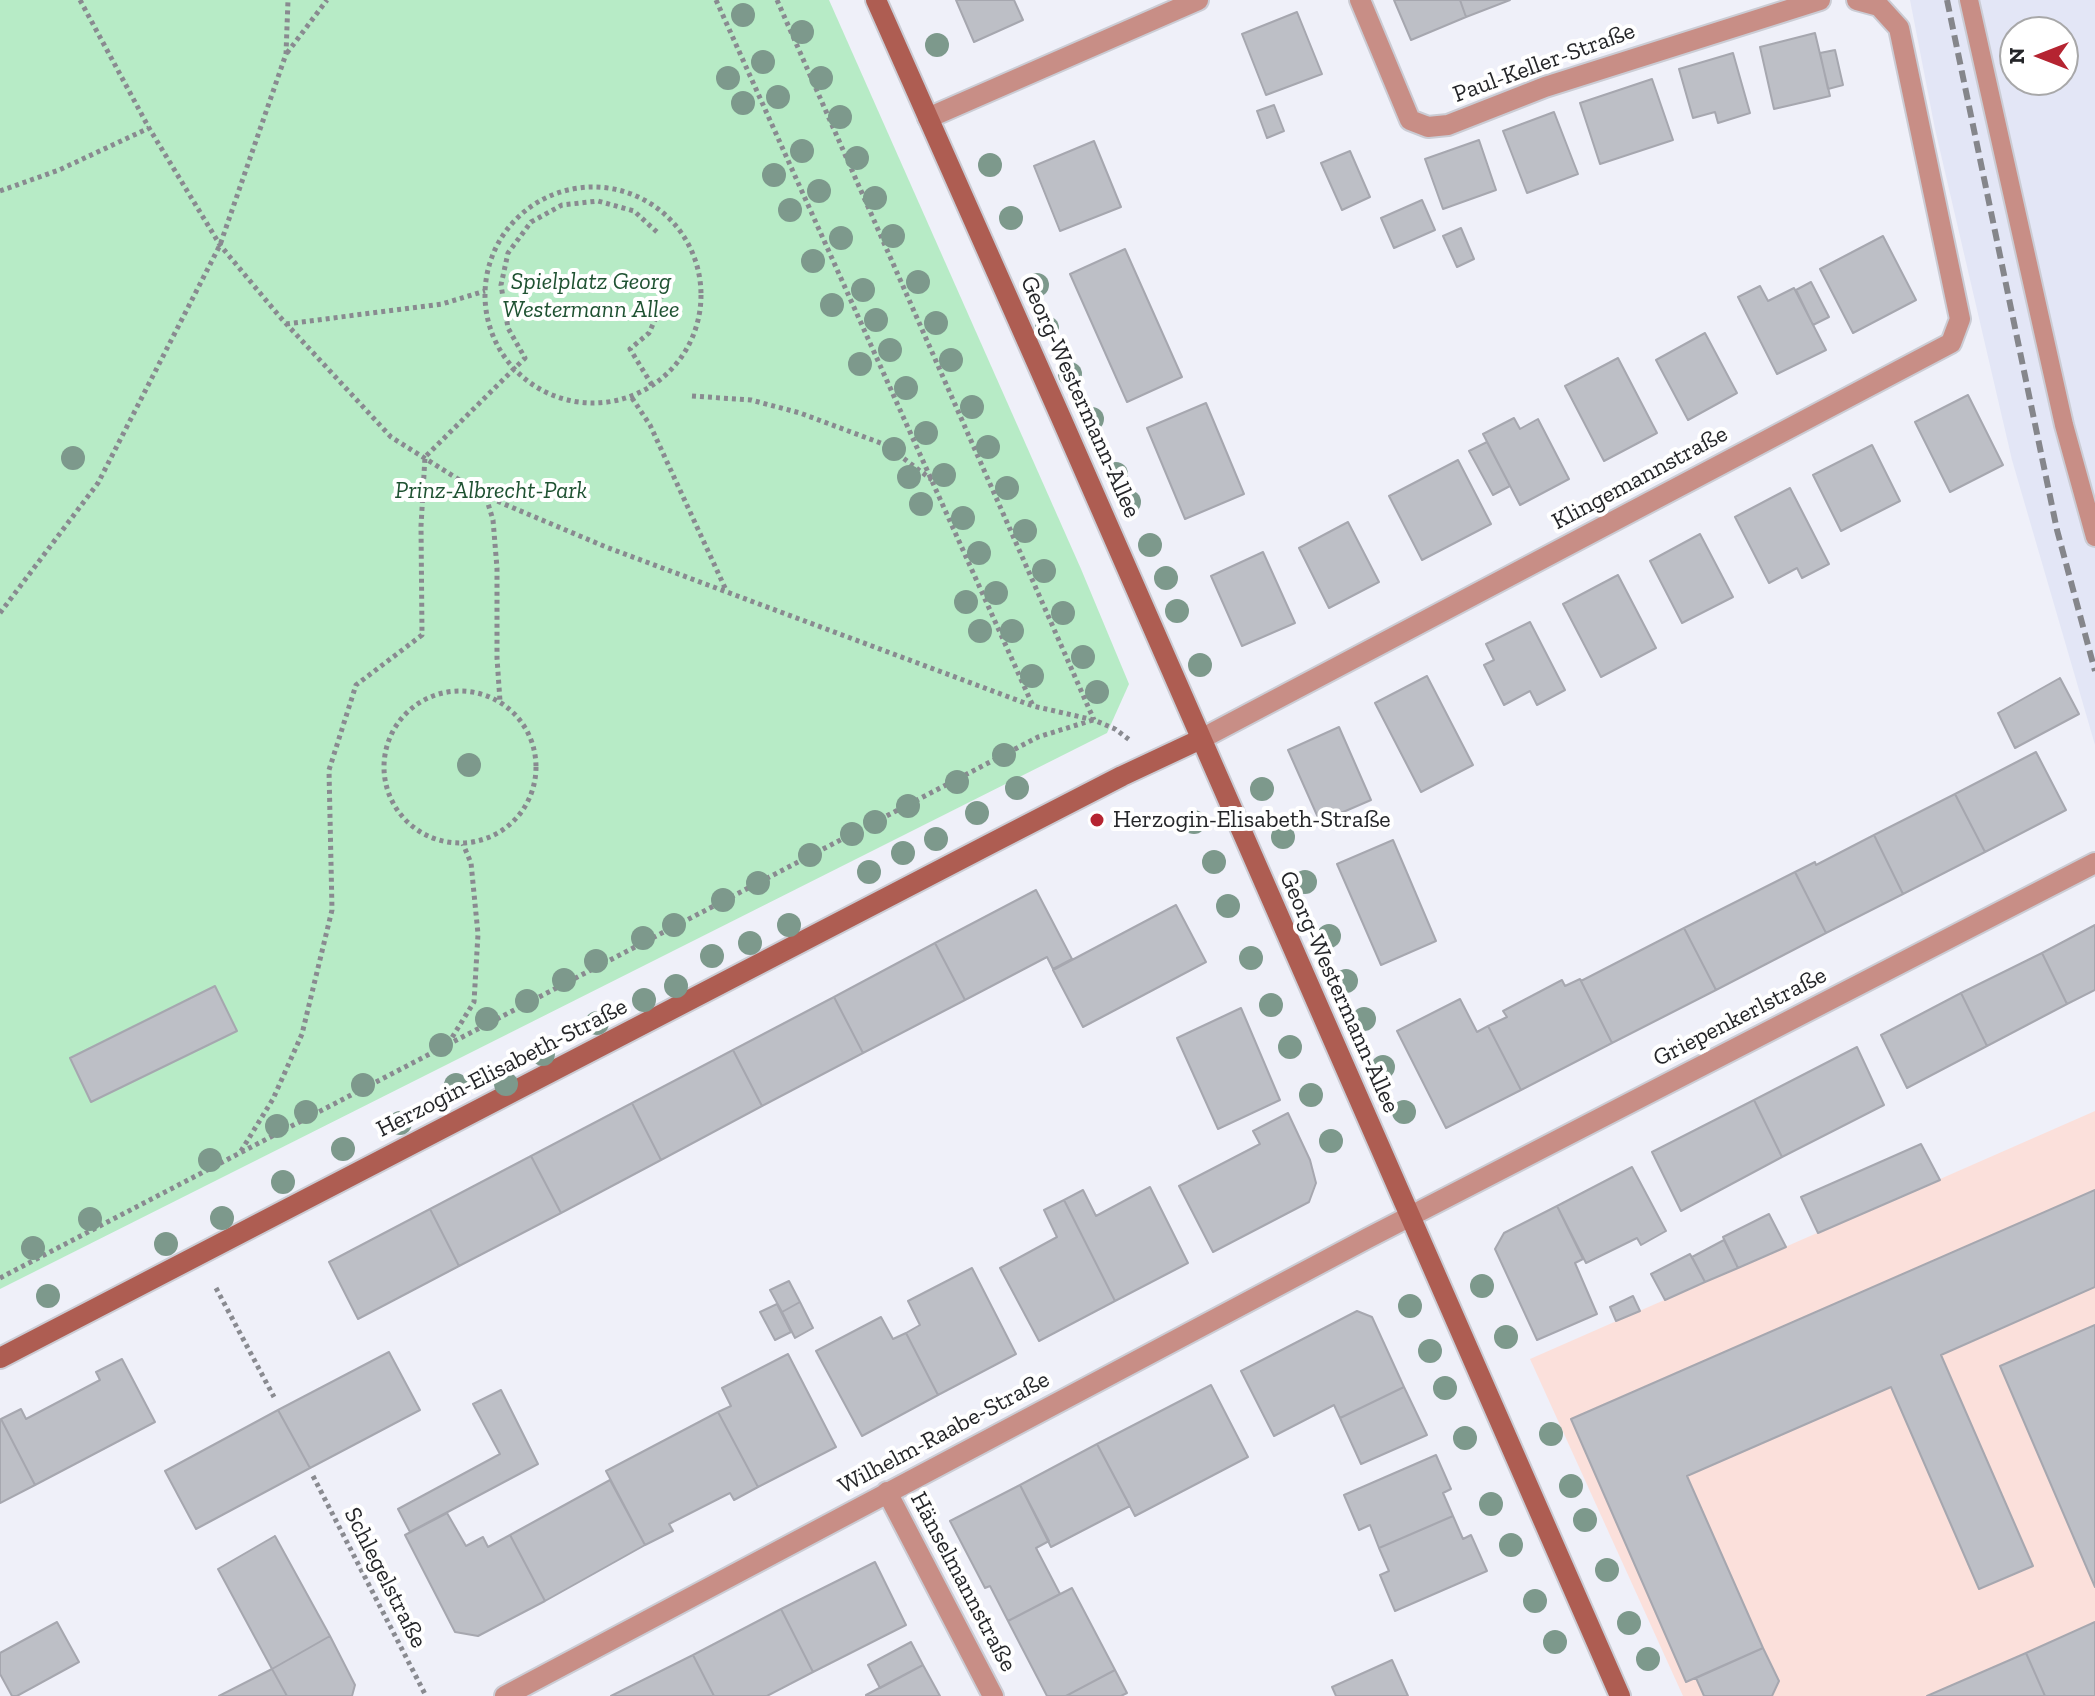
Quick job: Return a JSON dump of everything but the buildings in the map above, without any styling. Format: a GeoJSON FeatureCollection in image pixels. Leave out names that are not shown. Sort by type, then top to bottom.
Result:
{"type":"FeatureCollection","features":[{"type":"Feature","properties":{"kind":"street","name":"Georg-Westermann-Allee"},"geometry":{"type":"LineString","coordinates":[[876,0],[1620,1696]]}},
{"type":"Feature","properties":{"kind":"street"},"geometry":{"type":"LineString","coordinates":[[928,118],[1198,0]]}},
{"type":"Feature","properties":{"kind":"street","name":"Paul-Keller-Straße"},"geometry":{"type":"LineString","coordinates":[[1360,0],[1410,120],[1428,127],[1448,125],[1545,87],[1820,0]]}},
{"type":"Feature","properties":{"kind":"street","name":"Klingemannstraße"},"geometry":{"type":"LineString","coordinates":[[1201,739],[1951,343],[1960,319],[1899,28],[1879,6],[1857,0]]}},
{"type":"Feature","properties":{"kind":"street","name":"Herzogin-Elisabeth-Straße"},"geometry":{"type":"LineString","coordinates":[[0,1358],[1024,826],[1201,739]]}},
{"type":"Feature","properties":{"kind":"street","name":"Griepenkerlstraße"},"geometry":{"type":"LineString","coordinates":[[1409,1218],[2095,863]]}},
{"type":"Feature","properties":{"kind":"street","name":"Wilhelm-Raabe-Straße"},"geometry":{"type":"LineString","coordinates":[[505,1696],[1409,1218]]}},
{"type":"Feature","properties":{"kind":"street","name":"Hänselmannstraße"},"geometry":{"type":"LineString","coordinates":[[887,1492],[993,1696]]}},
{"type":"Feature","properties":{"kind":"lane"},"geometry":{"type":"LineString","coordinates":[[1969,0],[2064,425],[2095,537]]}},
{"type":"Feature","properties":{"kind":"path"},"geometry":{"type":"LineString","coordinates":[[80,0],[149,128],[220,245],[286,324],[391,437],[485,496],[606,547],[1033,706],[1094,720]]}},
{"type":"Feature","properties":{"kind":"path"},"geometry":{"type":"LineString","coordinates":[[0,613],[98,483],[220,245],[286,54],[288,0]]}},
{"type":"Feature","properties":{"kind":"path"},"geometry":{"type":"LineString","coordinates":[[286,54],[327,0]]}},
{"type":"Feature","properties":{"kind":"path"},"geometry":{"type":"LineString","coordinates":[[716,0],[1033,706]]}},
{"type":"Feature","properties":{"kind":"path"},"geometry":{"type":"LineString","coordinates":[[777,0],[1094,720]]}},
{"type":"Feature","properties":{"kind":"path"},"geometry":{"type":"LineString","coordinates":[[0,191],[59,170],[149,128]]}},
{"type":"Feature","properties":{"kind":"path"},"geometry":{"type":"LineString","coordinates":[[597,186],[639,196],[673,221],[695,257],[702,299],[692,341],[668,375],[632,398],[589,404],[548,395],[513,370],[491,333],[485,291],[494,250],[519,216],[556,193],[597,186]]}},
{"type":"Feature","properties":{"kind":"path"},"geometry":{"type":"LineString","coordinates":[[240,1152],[273,1099],[302,1034],[332,910],[329,770],[356,685],[422,635],[421,526],[425,457],[525,358],[508,328],[501,285],[508,253],[531,222],[562,205],[598,201],[634,211],[658,233]]}},
{"type":"Feature","properties":{"kind":"path"},"geometry":{"type":"LineString","coordinates":[[286,324],[442,304],[485,291]]}},
{"type":"Feature","properties":{"kind":"path"},"geometry":{"type":"LineString","coordinates":[[652,385],[630,349],[649,333],[659,311],[662,291]]}},
{"type":"Feature","properties":{"kind":"path"},"geometry":{"type":"LineString","coordinates":[[692,396],[751,400],[800,413],[886,445],[933,480]]}},
{"type":"Feature","properties":{"kind":"path"},"geometry":{"type":"LineString","coordinates":[[632,398],[650,425],[726,591]]}},
{"type":"Feature","properties":{"kind":"path"},"geometry":{"type":"LineString","coordinates":[[485,496],[493,520],[497,568],[497,658],[501,702]]}},
{"type":"Feature","properties":{"kind":"path"},"geometry":{"type":"LineString","coordinates":[[445,691],[474,691],[501,702],[521,720],[534,745],[537,773],[529,800],[513,822],[490,838],[463,844],[435,840],[410,825],[392,803],[384,776],[386,747],[398,721],[419,702],[445,691]]}},
{"type":"Feature","properties":{"kind":"path"},"geometry":{"type":"LineString","coordinates":[[0,1278],[1038,737],[1094,720]]}},
{"type":"Feature","properties":{"kind":"path"},"geometry":{"type":"LineString","coordinates":[[448,1045],[474,1002],[478,934],[471,863],[463,844]]}},
{"type":"Feature","properties":{"kind":"path"},"geometry":{"type":"LineString","coordinates":[[216,1288],[274,1397]]}},
{"type":"Feature","properties":{"kind":"path","name":"Schlegelstraße"},"geometry":{"type":"LineString","coordinates":[[313,1476],[426,1696]]}},
{"type":"Feature","properties":{"kind":"shaded area"},"geometry":{"type":"Polygon","coordinates":[[[1910,0],[2095,0],[2095,745],[2012,460],[1935,129],[1910,0]]]}},
{"type":"Feature","properties":{"kind":"shaded area"},"geometry":{"type":"Polygon","coordinates":[[[2095,1111],[2095,1696],[1683,1696],[1530,1359],[2095,1111]]]}},
{"type":"Feature","properties":{"kind":"green space","name":"Prinz-Albrecht-Park"},"geometry":{"type":"Polygon","coordinates":[[[0,0],[829,0],[1129,684],[1107,733],[0,1289],[0,0]]]}},
{"type":"Feature","properties":{"kind":"railway"},"geometry":{"type":"LineString","coordinates":[[1947,0],[2057,530],[2095,671]]}},
{"type":"Feature","properties":{"kind":"place","name":"Herzogin-Elisabeth-Straße"},"geometry":{"type":"Point","coordinates":[1097,820]}},
{"type":"Feature","properties":{"kind":"park label","name":"Spielplatz Georg Westermann Allee"},"geometry":{"type":"Point","coordinates":[591,296]}}]}
